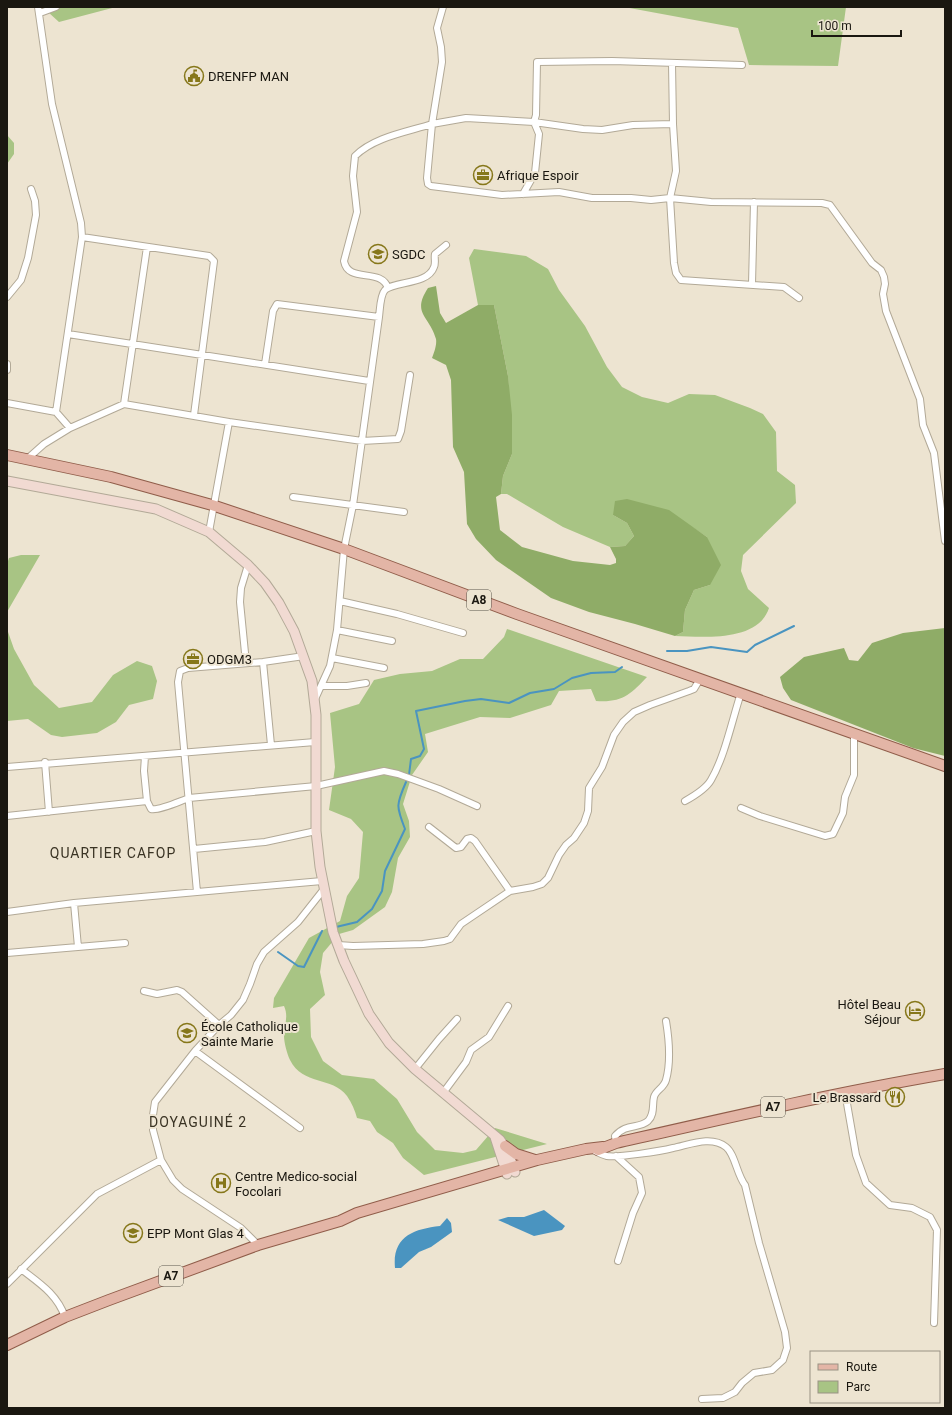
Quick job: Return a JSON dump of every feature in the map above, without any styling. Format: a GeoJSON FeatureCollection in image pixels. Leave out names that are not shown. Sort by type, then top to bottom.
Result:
{"type":"FeatureCollection","features":[{"type":"Feature","properties":{"kind":"main road","name":"A8"},"geometry":{"type":"LineString","coordinates":[[7,455],[111,477],[212,505],[344,549],[445,588],[945,766]]}},
{"type":"Feature","properties":{"kind":"main road","name":"A7"},"geometry":{"type":"LineString","coordinates":[[7,1345],[65,1317],[258,1245],[340,1221],[357,1213],[510,1171],[766,1108],[945,1074]]}},
{"type":"Feature","properties":{"kind":"main road"},"geometry":{"type":"LineString","coordinates":[[504,1146],[522,1157],[537,1160]]}},
{"type":"Feature","properties":{"kind":"main road","name":"A7"},"geometry":{"type":"LineString","coordinates":[[510,1171],[537,1160],[586,1149],[599,1149]]}},
{"type":"Feature","properties":{"kind":"street"},"geometry":{"type":"LineString","coordinates":[[56,7],[39,10],[52,104],[75,193],[82,237],[56,412]]}},
{"type":"Feature","properties":{"kind":"street"},"geometry":{"type":"LineString","coordinates":[[443,7],[437,28],[442,62],[432,124],[427,178],[428,184],[431,186],[502,195],[558,192],[592,198],[631,198],[651,200],[670,198],[711,202],[822,203],[830,206],[872,263],[881,270],[886,284],[883,294],[886,311],[920,399],[923,425],[934,453],[945,541]]}},
{"type":"Feature","properties":{"kind":"street"},"geometry":{"type":"LineString","coordinates":[[523,194],[535,173],[539,134],[534,122],[537,62],[612,61],[742,65]]}},
{"type":"Feature","properties":{"kind":"street"},"geometry":{"type":"LineString","coordinates":[[672,63],[676,171],[670,198],[676,273],[681,280],[784,287],[799,298]]}},
{"type":"Feature","properties":{"kind":"street"},"geometry":{"type":"LineString","coordinates":[[388,288],[386,282],[379,278],[349,272],[345,268],[344,261],[357,212],[353,176],[355,156],[362,149],[377,142],[432,124],[466,118],[534,122],[583,130],[602,130],[633,125],[674,124]]}},
{"type":"Feature","properties":{"kind":"street"},"geometry":{"type":"LineString","coordinates":[[7,297],[21,280],[28,258],[36,215],[35,201],[31,189]]}},
{"type":"Feature","properties":{"kind":"street"},"geometry":{"type":"LineString","coordinates":[[752,284],[754,202]]}},
{"type":"Feature","properties":{"kind":"street"},"geometry":{"type":"LineString","coordinates":[[82,237],[209,256],[214,261],[194,415]]}},
{"type":"Feature","properties":{"kind":"street"},"geometry":{"type":"LineString","coordinates":[[315,699],[322,686],[332,658],[337,630],[344,549],[353,505],[369,381],[384,292],[388,288],[416,281],[429,273],[434,267],[435,254],[446,245]]}},
{"type":"Feature","properties":{"kind":"street"},"geometry":{"type":"LineString","coordinates":[[124,404],[147,247]]}},
{"type":"Feature","properties":{"kind":"street"},"geometry":{"type":"LineString","coordinates":[[265,364],[273,311],[277,304],[379,317]]}},
{"type":"Feature","properties":{"kind":"street"},"geometry":{"type":"LineString","coordinates":[[68,334],[369,381]]}},
{"type":"Feature","properties":{"kind":"street"},"geometry":{"type":"LineString","coordinates":[[7,364],[7,370]]}},
{"type":"Feature","properties":{"kind":"street"},"geometry":{"type":"LineString","coordinates":[[26,460],[44,444],[70,428],[124,404],[229,422],[362,441],[398,439],[401,431],[410,374]]}},
{"type":"Feature","properties":{"kind":"street"},"geometry":{"type":"LineString","coordinates":[[7,403],[56,412],[70,428]]}},
{"type":"Feature","properties":{"kind":"street"},"geometry":{"type":"LineString","coordinates":[[209,532],[212,505],[229,422]]}},
{"type":"Feature","properties":{"kind":"street"},"geometry":{"type":"LineString","coordinates":[[7,481],[148,507],[209,532],[248,565],[265,583],[279,603],[304,656],[312,681],[315,699],[316,831],[323,885],[338,945],[353,982],[369,1014],[389,1043],[415,1069],[484,1125],[504,1146],[510,1171]]}},
{"type":"Feature","properties":{"kind":"street"},"geometry":{"type":"LineString","coordinates":[[293,498],[404,512]]}},
{"type":"Feature","properties":{"kind":"street"},"geometry":{"type":"LineString","coordinates":[[246,663],[240,602],[241,588],[248,565]]}},
{"type":"Feature","properties":{"kind":"street"},"geometry":{"type":"LineString","coordinates":[[340,601],[397,614],[463,633]]}},
{"type":"Feature","properties":{"kind":"street"},"geometry":{"type":"LineString","coordinates":[[337,630],[392,641]]}},
{"type":"Feature","properties":{"kind":"street"},"geometry":{"type":"LineString","coordinates":[[197,892],[178,682],[180,671],[188,668],[263,662],[304,656]]}},
{"type":"Feature","properties":{"kind":"street"},"geometry":{"type":"LineString","coordinates":[[332,658],[384,668]]}},
{"type":"Feature","properties":{"kind":"street"},"geometry":{"type":"LineString","coordinates":[[263,662],[271,745]]}},
{"type":"Feature","properties":{"kind":"street"},"geometry":{"type":"LineString","coordinates":[[338,945],[423,944],[444,941],[450,939],[460,924],[510,891],[542,884],[548,878],[566,845],[580,830],[588,811],[588,795],[590,788],[602,766],[609,745],[623,722],[634,712],[694,689],[700,679]]}},
{"type":"Feature","properties":{"kind":"street"},"geometry":{"type":"LineString","coordinates":[[322,686],[347,686],[366,683]]}},
{"type":"Feature","properties":{"kind":"street"},"geometry":{"type":"LineString","coordinates":[[685,801],[697,794],[711,781],[741,693]]}},
{"type":"Feature","properties":{"kind":"street"},"geometry":{"type":"LineString","coordinates":[[741,808],[760,816],[824,836],[833,834],[843,813],[845,797],[854,774],[854,734]]}},
{"type":"Feature","properties":{"kind":"street"},"geometry":{"type":"LineString","coordinates":[[7,767],[45,762],[145,756],[185,751],[315,742]]}},
{"type":"Feature","properties":{"kind":"street"},"geometry":{"type":"LineString","coordinates":[[145,756],[144,771],[147,801],[151,808],[159,809],[169,804],[189,798],[316,786],[384,771],[398,774],[440,789],[477,806]]}},
{"type":"Feature","properties":{"kind":"street"},"geometry":{"type":"LineString","coordinates":[[45,762],[49,812]]}},
{"type":"Feature","properties":{"kind":"street"},"geometry":{"type":"LineString","coordinates":[[7,816],[147,801]]}},
{"type":"Feature","properties":{"kind":"street"},"geometry":{"type":"LineString","coordinates":[[429,827],[456,848],[460,847],[467,839],[471,838],[475,841],[510,891]]}},
{"type":"Feature","properties":{"kind":"street"},"geometry":{"type":"LineString","coordinates":[[194,849],[265,842],[316,831]]}},
{"type":"Feature","properties":{"kind":"street"},"geometry":{"type":"LineString","coordinates":[[7,912],[197,892],[323,885]]}},
{"type":"Feature","properties":{"kind":"street"},"geometry":{"type":"LineString","coordinates":[[258,1245],[241,1228],[182,1189],[173,1180],[161,1160],[153,1130],[155,1102],[195,1051],[219,1025],[231,1015],[243,1000],[257,964],[264,952],[298,922],[323,885]]}},
{"type":"Feature","properties":{"kind":"street"},"geometry":{"type":"LineString","coordinates":[[74,904],[78,947]]}},
{"type":"Feature","properties":{"kind":"street"},"geometry":{"type":"LineString","coordinates":[[7,953],[125,943]]}},
{"type":"Feature","properties":{"kind":"street"},"geometry":{"type":"LineString","coordinates":[[144,991],[157,994],[177,990],[182,992],[219,1025]]}},
{"type":"Feature","properties":{"kind":"street"},"geometry":{"type":"LineString","coordinates":[[443,1093],[466,1062],[471,1050],[489,1037],[508,1006]]}},
{"type":"Feature","properties":{"kind":"street"},"geometry":{"type":"LineString","coordinates":[[415,1069],[457,1019]]}},
{"type":"Feature","properties":{"kind":"street"},"geometry":{"type":"LineString","coordinates":[[616,1144],[615,1136],[619,1132],[625,1128],[648,1121],[652,1114],[653,1099],[666,1080],[669,1045],[666,1021]]}},
{"type":"Feature","properties":{"kind":"street"},"geometry":{"type":"LineString","coordinates":[[195,1051],[300,1128]]}},
{"type":"Feature","properties":{"kind":"street"},"geometry":{"type":"LineString","coordinates":[[845,1092],[856,1155],[866,1183],[890,1204],[912,1208],[930,1217],[937,1230],[934,1324]]}},
{"type":"Feature","properties":{"kind":"street"},"geometry":{"type":"LineString","coordinates":[[495,1137],[510,1171]]}},
{"type":"Feature","properties":{"kind":"street"},"geometry":{"type":"LineString","coordinates":[[599,1149],[607,1156],[616,1156],[662,1151],[697,1142],[718,1144],[727,1147],[733,1158],[740,1179],[745,1185],[759,1243],[785,1332],[787,1348],[783,1360],[772,1370],[754,1373],[742,1383],[735,1392],[723,1398],[702,1399]]}},
{"type":"Feature","properties":{"kind":"street"},"geometry":{"type":"LineString","coordinates":[[616,1156],[638,1177],[642,1193],[633,1213],[618,1261]]}},
{"type":"Feature","properties":{"kind":"street"},"geometry":{"type":"LineString","coordinates":[[7,1284],[73,1221],[98,1194],[161,1160]]}},
{"type":"Feature","properties":{"kind":"street"},"geometry":{"type":"LineString","coordinates":[[937,1230],[945,1229]]}},
{"type":"Feature","properties":{"kind":"street"},"geometry":{"type":"LineString","coordinates":[[21,1269],[55,1297],[61,1305],[65,1317]]}},
{"type":"Feature","properties":{"kind":"green space"},"geometry":{"type":"Polygon","coordinates":[[[46,7],[116,7],[59,22],[48,12],[46,7]]]}},
{"type":"Feature","properties":{"kind":"green space"},"geometry":{"type":"Polygon","coordinates":[[[624,7],[846,7],[838,66],[749,65],[738,28],[624,7]]]}},
{"type":"Feature","properties":{"kind":"green space"},"geometry":{"type":"Polygon","coordinates":[[[7,135],[14,143],[14,154],[7,164],[7,135]]]}},
{"type":"Feature","properties":{"kind":"green space"},"geometry":{"type":"Polygon","coordinates":[[[474,249],[526,256],[548,269],[559,290],[585,326],[607,367],[622,387],[642,397],[668,403],[689,394],[715,395],[763,414],[776,432],[777,471],[795,485],[796,503],[743,555],[741,571],[748,589],[769,608],[763,619],[754,627],[742,632],[715,637],[675,636],[683,632],[685,610],[694,590],[710,585],[707,537],[692,527],[613,515],[627,523],[634,536],[625,546],[610,547],[563,527],[507,494],[501,494],[503,476],[512,454],[508,376],[494,305],[478,305],[469,258],[474,249]]]}},
{"type":"Feature","properties":{"kind":"green space"},"geometry":{"type":"Polygon","coordinates":[[[436,286],[440,313],[446,323],[478,305],[494,305],[508,376],[512,415],[512,454],[503,476],[501,494],[496,497],[500,530],[522,547],[573,561],[610,565],[616,563],[616,559],[610,547],[625,546],[634,536],[627,523],[613,515],[615,501],[627,499],[669,510],[707,537],[721,565],[710,585],[694,590],[685,610],[683,632],[675,636],[589,612],[551,598],[496,560],[476,539],[467,524],[464,472],[453,447],[451,380],[446,365],[432,358],[436,346],[436,339],[421,309],[423,297],[428,288],[436,286]]]}},
{"type":"Feature","properties":{"kind":"green space"},"geometry":{"type":"Polygon","coordinates":[[[21,555],[40,555],[7,612],[7,564],[9,558],[21,555]]]}},
{"type":"Feature","properties":{"kind":"green space"},"geometry":{"type":"Polygon","coordinates":[[[945,628],[945,756],[913,748],[791,700],[783,688],[780,677],[804,657],[844,648],[849,660],[858,661],[872,643],[903,633],[945,628]]]}},
{"type":"Feature","properties":{"kind":"green space"},"geometry":{"type":"Polygon","coordinates":[[[7,629],[14,649],[34,685],[59,708],[92,702],[113,675],[137,661],[152,666],[157,681],[153,699],[129,705],[116,722],[97,733],[62,737],[51,735],[28,719],[7,721],[7,629]]]}},
{"type":"Feature","properties":{"kind":"green space"},"geometry":{"type":"Polygon","coordinates":[[[507,629],[647,677],[631,693],[619,699],[596,701],[591,689],[559,691],[551,705],[510,718],[480,717],[425,734],[428,752],[412,775],[403,804],[409,821],[410,837],[398,858],[392,892],[385,907],[353,930],[339,934],[323,953],[320,972],[325,995],[310,1009],[311,1037],[323,1061],[342,1075],[374,1079],[397,1099],[417,1132],[435,1150],[463,1153],[476,1150],[495,1128],[547,1144],[424,1175],[403,1158],[393,1143],[377,1132],[370,1121],[357,1118],[350,1101],[341,1090],[334,1086],[310,1078],[302,1074],[296,1068],[290,1060],[284,1036],[286,1017],[284,1006],[273,1008],[274,998],[309,938],[340,921],[347,896],[359,878],[363,832],[351,819],[329,810],[335,767],[330,713],[359,704],[374,680],[400,674],[432,671],[460,659],[483,659],[504,637],[507,629]]]}},
{"type":"Feature","properties":{"kind":"water"},"geometry":{"type":"Polygon","coordinates":[[[544,1210],[565,1226],[562,1230],[534,1236],[498,1220],[508,1217],[524,1217],[544,1210]]]}},
{"type":"Feature","properties":{"kind":"water"},"geometry":{"type":"Polygon","coordinates":[[[447,1218],[451,1223],[452,1232],[431,1247],[419,1252],[401,1268],[395,1268],[397,1249],[406,1236],[421,1229],[440,1226],[447,1218]]]}},
{"type":"Feature","properties":{"kind":"waterway"},"geometry":{"type":"LineString","coordinates":[[667,651],[687,651],[711,647],[747,652],[755,645],[794,626]]}},
{"type":"Feature","properties":{"kind":"waterway"},"geometry":{"type":"LineString","coordinates":[[409,775],[411,759],[420,756],[424,749],[416,711],[481,699],[509,703],[530,693],[554,689],[572,678],[591,673],[615,672],[622,667]]}},
{"type":"Feature","properties":{"kind":"waterway"},"geometry":{"type":"LineString","coordinates":[[336,927],[357,922],[372,909],[382,891],[385,871],[405,829],[398,806],[400,796],[406,782]]}},
{"type":"Feature","properties":{"kind":"waterway"},"geometry":{"type":"LineString","coordinates":[[278,952],[298,966],[304,967],[322,931]]}},
{"type":"Feature","properties":{"kind":"place","name":"DRENFP MAN"},"geometry":{"type":"Point","coordinates":[194,76]}},
{"type":"Feature","properties":{"kind":"place","name":"Afrique Espoir"},"geometry":{"type":"Point","coordinates":[483,175]}},
{"type":"Feature","properties":{"kind":"place","name":"SGDC"},"geometry":{"type":"Point","coordinates":[378,254]}},
{"type":"Feature","properties":{"kind":"place","name":"ODGM3"},"geometry":{"type":"Point","coordinates":[193,659]}},
{"type":"Feature","properties":{"kind":"place","name":"Hôtel Beau Séjour"},"geometry":{"type":"Point","coordinates":[915,1011]}},
{"type":"Feature","properties":{"kind":"place","name":"École Catholique Sainte Marie"},"geometry":{"type":"Point","coordinates":[187,1033]}},
{"type":"Feature","properties":{"kind":"place","name":"Le Brassard"},"geometry":{"type":"Point","coordinates":[895,1097]}},
{"type":"Feature","properties":{"kind":"place","name":"Centre Medico-social Focolari"},"geometry":{"type":"Point","coordinates":[221,1183]}},
{"type":"Feature","properties":{"kind":"place","name":"EPP Mont Glas 4"},"geometry":{"type":"Point","coordinates":[133,1233]}},
{"type":"Feature","properties":{"kind":"district","name":"QUARTIER CAFOP"},"geometry":{"type":"Point","coordinates":[113,853]}},
{"type":"Feature","properties":{"kind":"district","name":"DOYAGUINÉ 2"},"geometry":{"type":"Point","coordinates":[198,1122]}}]}
